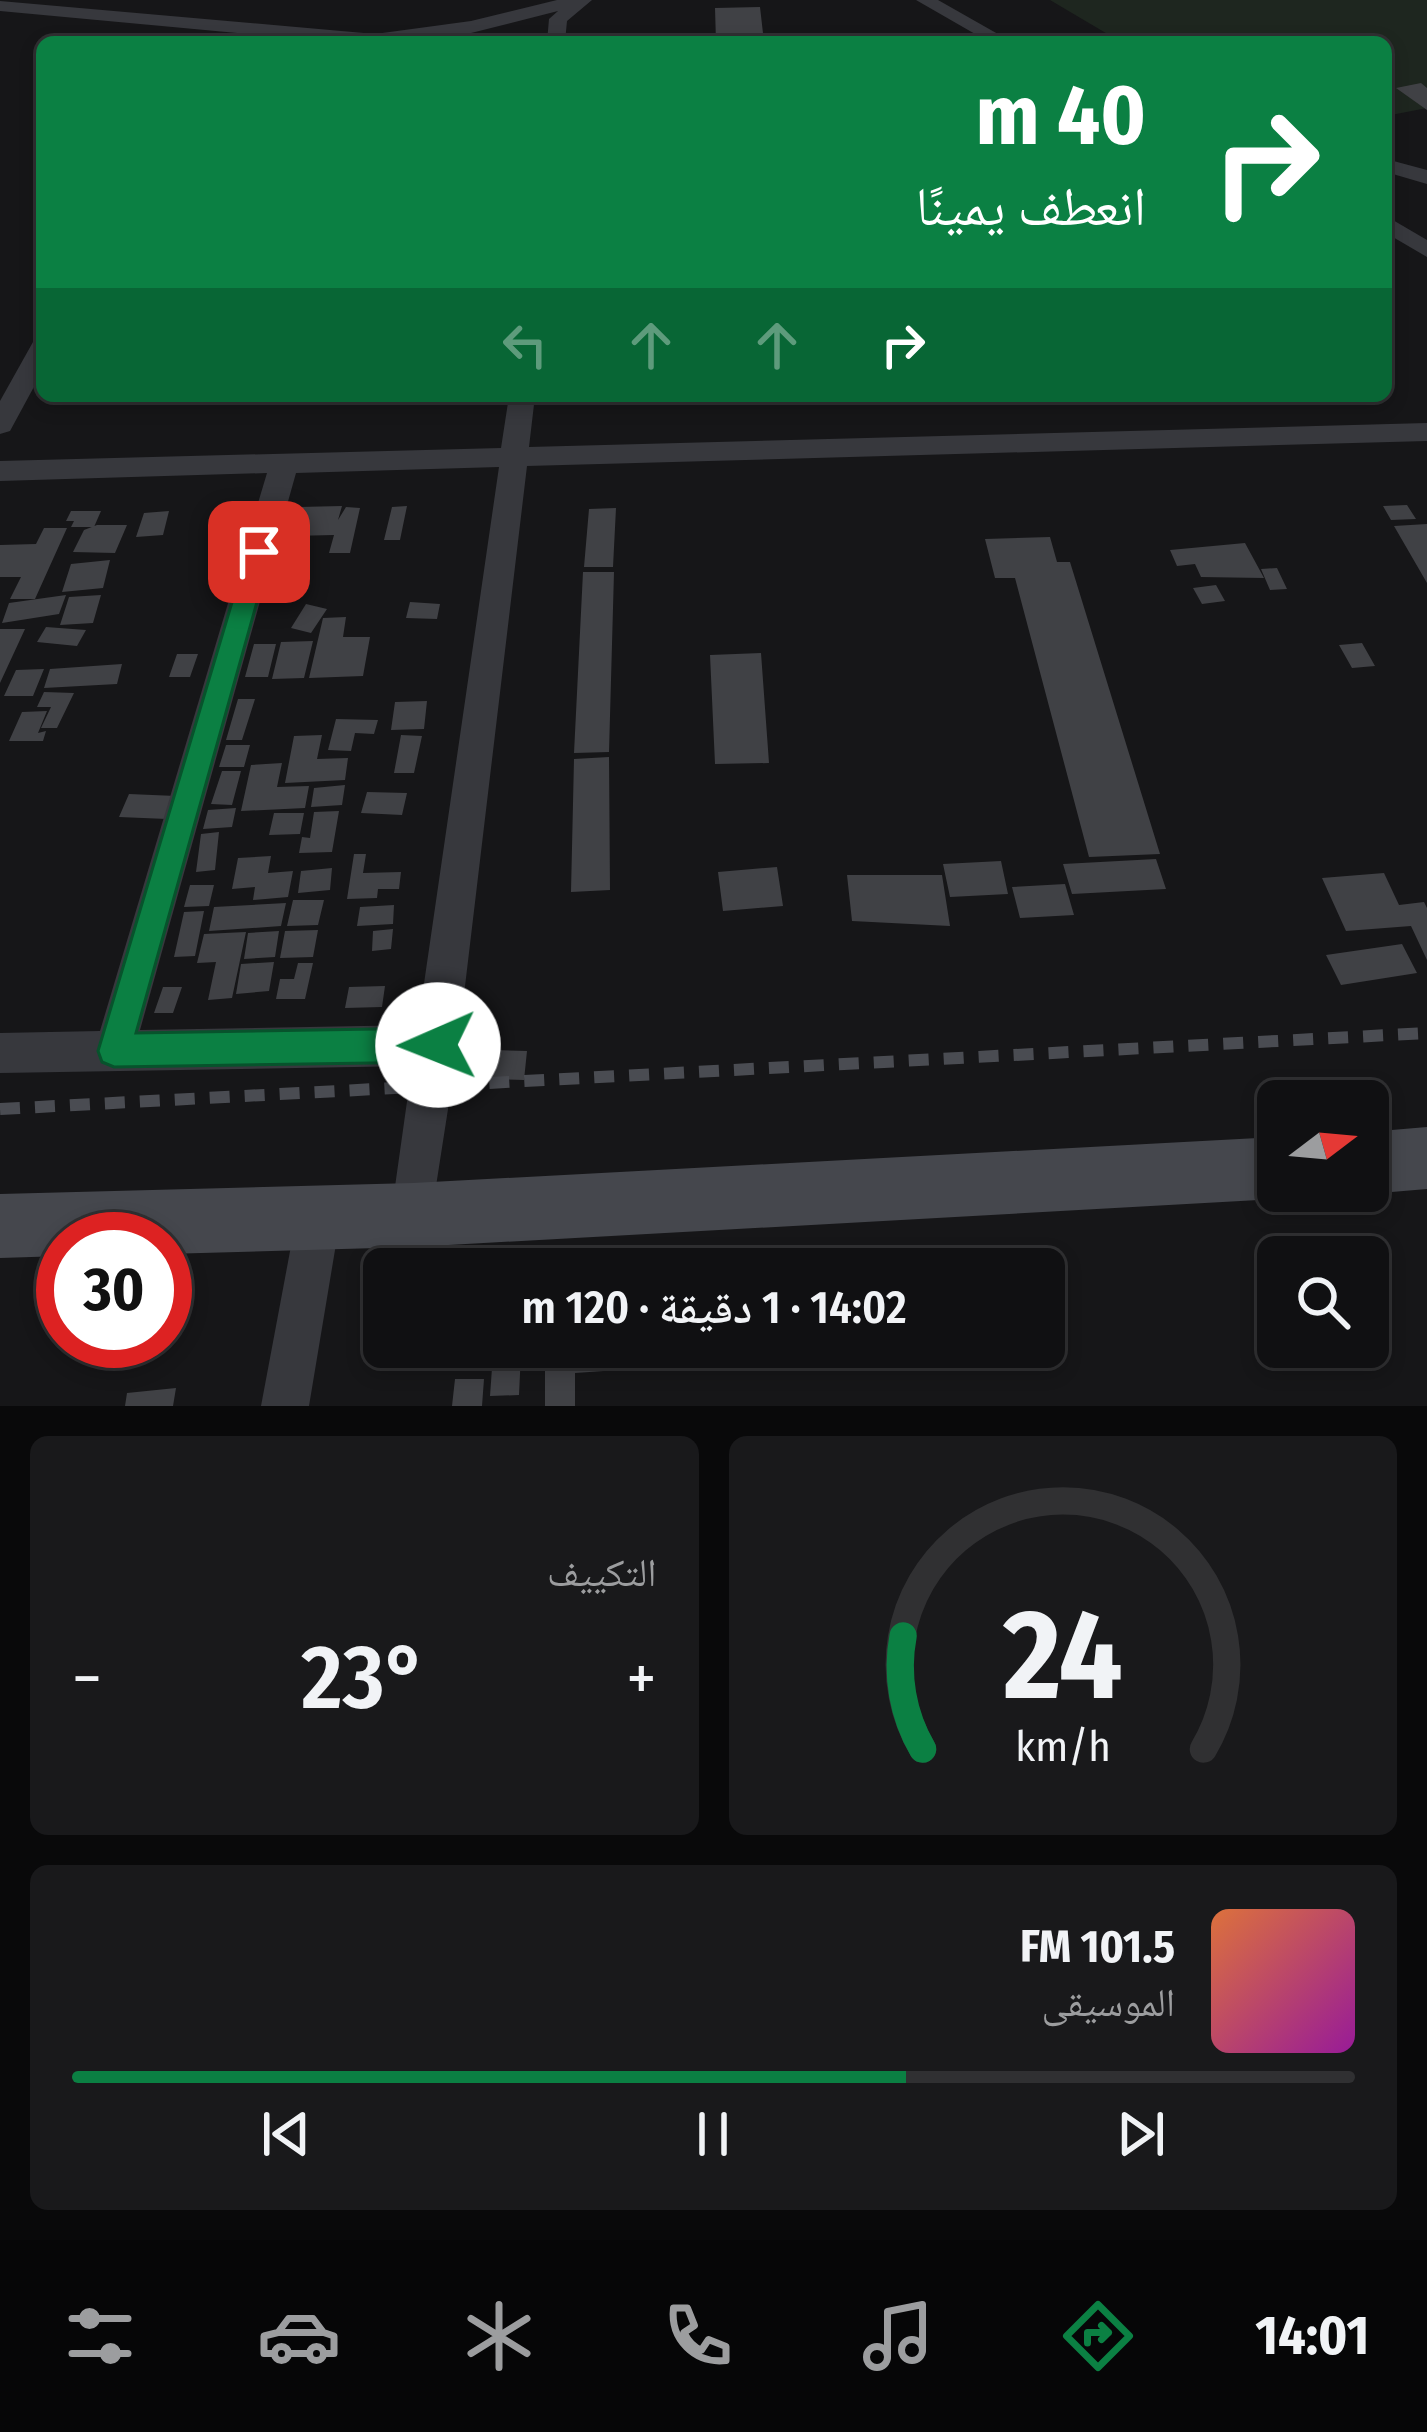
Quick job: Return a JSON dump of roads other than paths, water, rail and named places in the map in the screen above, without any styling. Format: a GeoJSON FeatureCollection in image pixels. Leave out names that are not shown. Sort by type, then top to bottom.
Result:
{"type":"FeatureCollection","features":[{"type":"Feature","properties":{"kind":"street"},"geometry":{"type":"LineString","coordinates":[[216,34],[235,0]]}},
{"type":"Feature","properties":{"kind":"street"},"geometry":{"type":"LineString","coordinates":[[405,36],[471,27],[580,0]]}},
{"type":"Feature","properties":{"kind":"street"},"geometry":{"type":"LineString","coordinates":[[557,36],[558,19],[580,0]]}},
{"type":"Feature","properties":{"kind":"street"},"geometry":{"type":"LineString","coordinates":[[925,0],[992,36]]}},
{"type":"Feature","properties":{"kind":"street"},"geometry":{"type":"LineString","coordinates":[[0,5],[44,4],[216,34],[269,36]]}},
{"type":"Feature","properties":{"kind":"street"},"geometry":{"type":"LineString","coordinates":[[1392,162],[1427,152]]}},
{"type":"Feature","properties":{"kind":"street"},"geometry":{"type":"LineString","coordinates":[[1392,166],[1427,177]]}},
{"type":"Feature","properties":{"kind":"street"},"geometry":{"type":"LineString","coordinates":[[1392,227],[1427,250]]}},
{"type":"Feature","properties":{"kind":"street"},"geometry":{"type":"LineString","coordinates":[[0,425],[36,359]]}},
{"type":"Feature","properties":{"kind":"street"},"geometry":{"type":"LineString","coordinates":[[413,1214],[520,402]]}},
{"type":"Feature","properties":{"kind":"street"},"geometry":{"type":"LineString","coordinates":[[0,471],[1427,432]]}},
{"type":"Feature","properties":{"kind":"street"},"geometry":{"type":"LineString","coordinates":[[114,1051],[285,461]]}},
{"type":"Feature","properties":{"kind":"street"},"geometry":{"type":"LineString","coordinates":[[0,1053],[438,1045]]}},
{"type":"Feature","properties":{"kind":"street"},"geometry":{"type":"LineString","coordinates":[[1389,1161],[1427,1158]]}},
{"type":"Feature","properties":{"kind":"street"},"geometry":{"type":"LineString","coordinates":[[0,1226],[413,1214],[1257,1169]]}},
{"type":"Feature","properties":{"kind":"street"},"geometry":{"type":"LineString","coordinates":[[285,1406],[319,1214]]}},
{"type":"Feature","properties":{"kind":"railway"},"geometry":{"type":"LineString","coordinates":[[0,1109],[1427,1033]]}}]}
